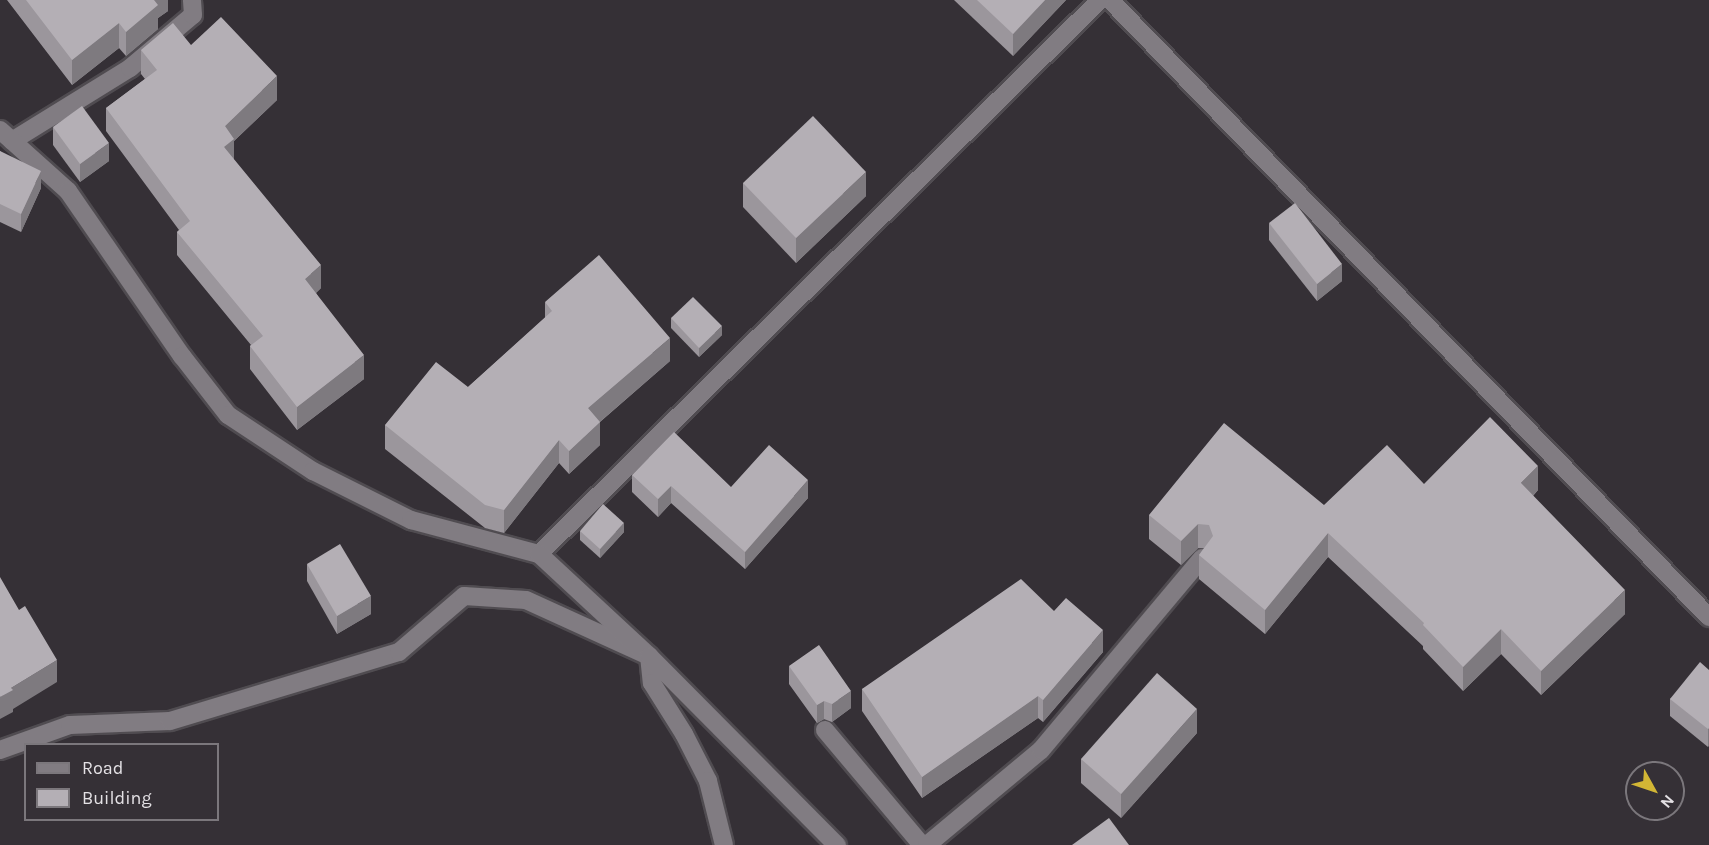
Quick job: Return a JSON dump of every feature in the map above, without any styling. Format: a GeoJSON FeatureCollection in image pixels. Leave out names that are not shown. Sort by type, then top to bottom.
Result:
{"type":"FeatureCollection","features":[{"type":"Feature","properties":{"kind":"street"},"geometry":{"type":"LineString","coordinates":[[192,0],[193,15],[130,68],[6,135],[68,191],[182,356],[228,415],[313,471],[411,520],[539,554],[649,656],[837,845]]}},
{"type":"Feature","properties":{"kind":"street"},"geometry":{"type":"LineString","coordinates":[[539,554],[1100,0]]}},
{"type":"Feature","properties":{"kind":"street"},"geometry":{"type":"LineString","coordinates":[[1110,0],[1709,617]]}},
{"type":"Feature","properties":{"kind":"street"},"geometry":{"type":"LineString","coordinates":[[927,845],[1041,750],[1202,558]]}},
{"type":"Feature","properties":{"kind":"street"},"geometry":{"type":"LineString","coordinates":[[0,750],[70,725],[170,721],[399,652],[464,596],[526,600],[649,656]]}},
{"type":"Feature","properties":{"kind":"street"},"geometry":{"type":"LineString","coordinates":[[649,656],[652,683],[684,734],[708,781],[724,845]]}},
{"type":"Feature","properties":{"kind":"street"},"geometry":{"type":"LineString","coordinates":[[825,730],[922,845]]}},
{"type":"Feature","properties":{"kind":"building"},"geometry":{"type":"Polygon","coordinates":[[[26,0],[154,0],[158,5],[126,32],[119,23],[72,60],[26,0]]]}},
{"type":"Feature","properties":{"kind":"building"},"geometry":{"type":"Polygon","coordinates":[[[977,0],[1045,0],[1013,34],[977,0]]]}},
{"type":"Feature","properties":{"kind":"building"},"geometry":{"type":"Polygon","coordinates":[[[221,17],[277,76],[225,126],[234,139],[224,147],[321,265],[305,279],[364,355],[297,407],[250,346],[263,336],[177,232],[190,221],[106,108],[157,70],[141,50],[173,23],[191,45],[221,17]]]}},
{"type":"Feature","properties":{"kind":"building"},"geometry":{"type":"Polygon","coordinates":[[[82,106],[109,143],[80,164],[53,127],[82,106]]]}},
{"type":"Feature","properties":{"kind":"building"},"geometry":{"type":"Polygon","coordinates":[[[813,116],[866,172],[796,238],[743,183],[813,116]]]}},
{"type":"Feature","properties":{"kind":"building"},"geometry":{"type":"Polygon","coordinates":[[[0,151],[41,171],[21,214],[0,204],[0,151]]]}},
{"type":"Feature","properties":{"kind":"building"},"geometry":{"type":"Polygon","coordinates":[[[1295,203],[1342,264],[1317,284],[1269,223],[1295,203]]]}},
{"type":"Feature","properties":{"kind":"building"},"geometry":{"type":"Polygon","coordinates":[[[599,255],[670,338],[588,408],[600,422],[569,451],[559,440],[504,510],[485,505],[385,425],[436,362],[468,387],[552,311],[545,302],[599,255]]]}},
{"type":"Feature","properties":{"kind":"building"},"geometry":{"type":"Polygon","coordinates":[[[693,297],[722,326],[699,348],[671,318],[693,297]]]}},
{"type":"Feature","properties":{"kind":"building"},"geometry":{"type":"Polygon","coordinates":[[[1490,417],[1538,466],[1521,483],[1625,590],[1541,671],[1501,629],[1463,667],[1423,625],[1424,623],[1328,533],[1265,610],[1199,555],[1213,536],[1209,525],[1198,524],[1181,541],[1149,515],[1224,423],[1324,505],[1387,445],[1424,484],[1490,417]]]}},
{"type":"Feature","properties":{"kind":"building"},"geometry":{"type":"Polygon","coordinates":[[[674,432],[731,487],[769,445],[808,480],[745,552],[671,486],[658,499],[632,475],[674,432]]]}},
{"type":"Feature","properties":{"kind":"building"},"geometry":{"type":"Polygon","coordinates":[[[603,504],[624,523],[600,549],[580,531],[603,504]]]}},
{"type":"Feature","properties":{"kind":"building"},"geometry":{"type":"Polygon","coordinates":[[[340,544],[371,596],[337,616],[307,564],[340,544]]]}},
{"type":"Feature","properties":{"kind":"building"},"geometry":{"type":"Polygon","coordinates":[[[0,577],[19,610],[25,606],[57,660],[0,697],[0,577]]]}},
{"type":"Feature","properties":{"kind":"building"},"geometry":{"type":"Polygon","coordinates":[[[1021,579],[1054,611],[1066,598],[1103,630],[1043,700],[1038,696],[922,777],[862,689],[1021,579]]]}},
{"type":"Feature","properties":{"kind":"building"},"geometry":{"type":"Polygon","coordinates":[[[819,645],[851,691],[832,704],[824,701],[817,705],[789,666],[819,645]]]}},
{"type":"Feature","properties":{"kind":"building"},"geometry":{"type":"Polygon","coordinates":[[[1700,662],[1709,670],[1708,729],[1670,699],[1700,662]]]}},
{"type":"Feature","properties":{"kind":"building"},"geometry":{"type":"Polygon","coordinates":[[[1157,673],[1197,709],[1121,794],[1081,759],[1157,673]]]}},
{"type":"Feature","properties":{"kind":"building"},"geometry":{"type":"Polygon","coordinates":[[[1109,818],[1129,845],[1072,845],[1109,818]]]}}]}
